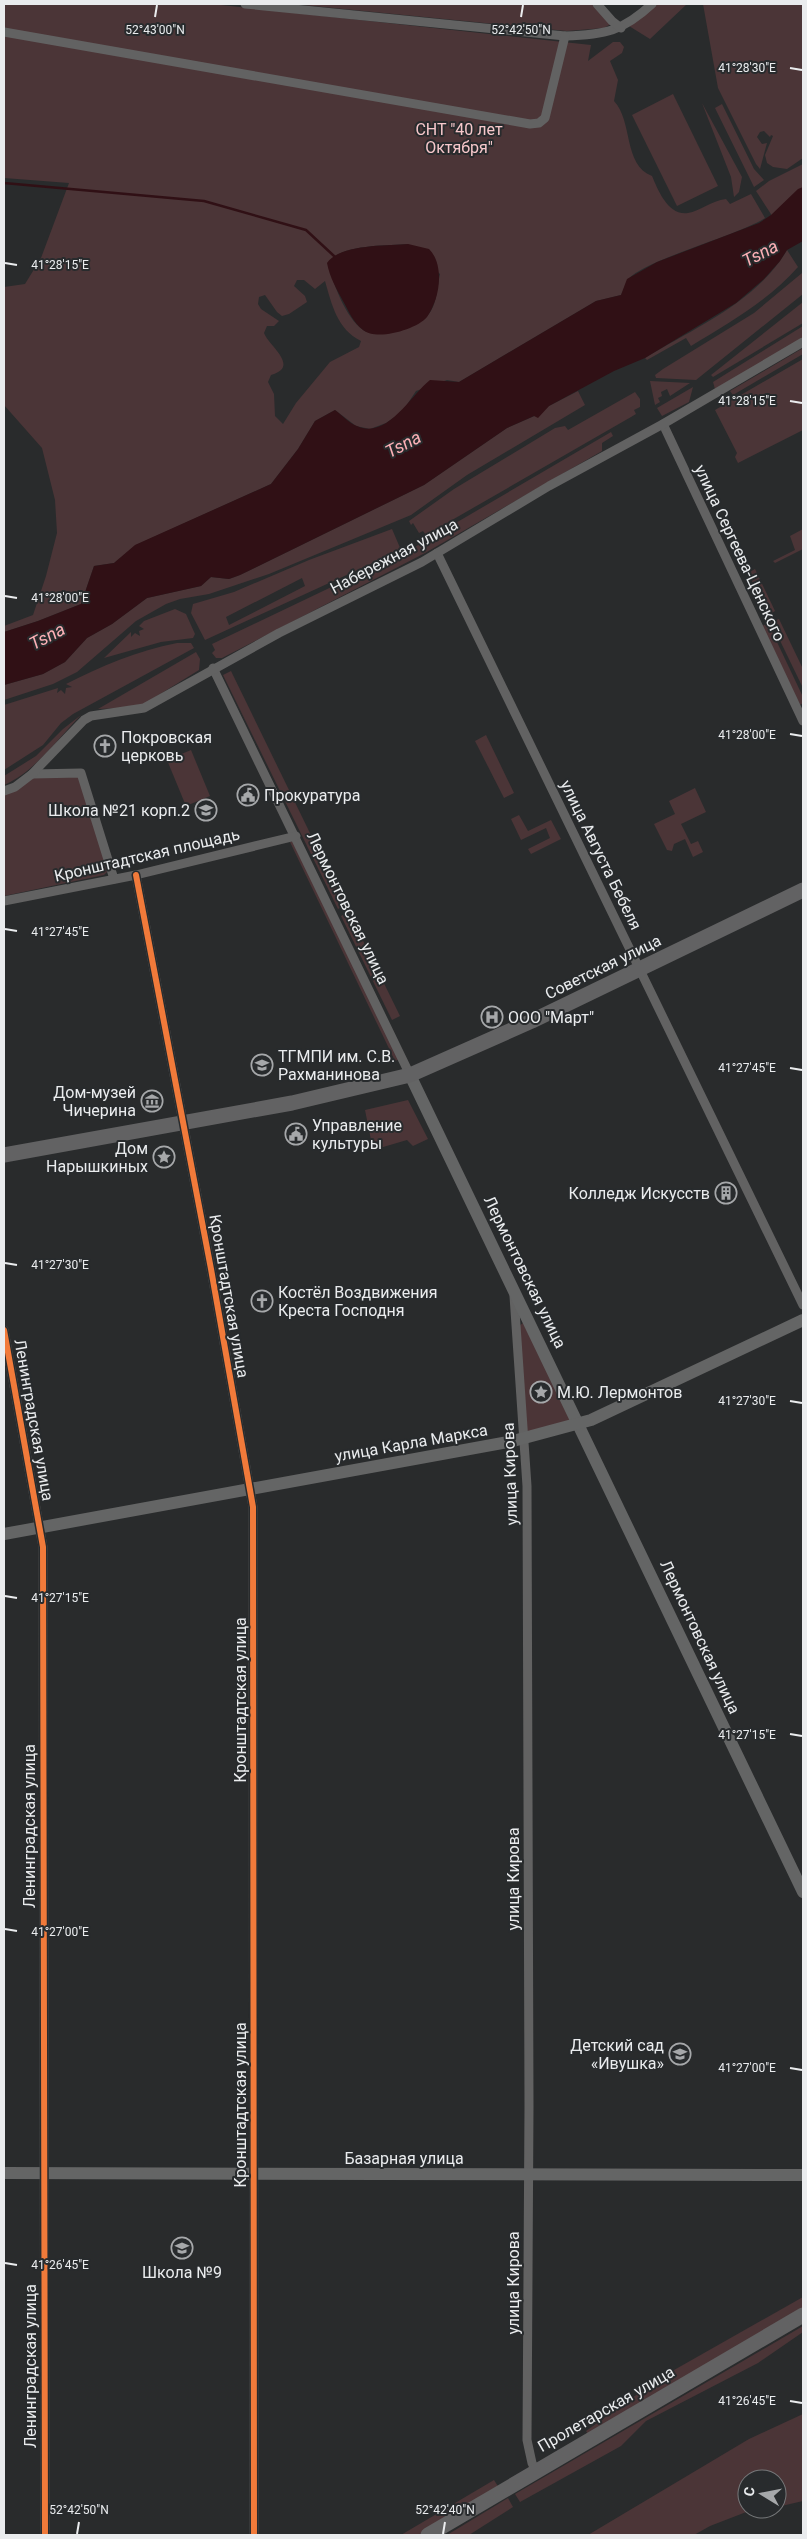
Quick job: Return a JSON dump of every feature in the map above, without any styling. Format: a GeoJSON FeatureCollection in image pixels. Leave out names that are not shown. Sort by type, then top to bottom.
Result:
{"type":"FeatureCollection","features":[{"type":"Feature","properties":{"kind":"main road","name":"Советская улица"},"geometry":{"type":"LineString","coordinates":[[4,1155],[292,1103],[410,1075],[532,1021],[803,890]]}},
{"type":"Feature","properties":{"kind":"main road","name":"Лермонтовская улица"},"geometry":{"type":"LineString","coordinates":[[410,1075],[580,1424],[803,1892]]}},
{"type":"Feature","properties":{"kind":"main road","name":"улица Карла Маркса"},"geometry":{"type":"LineString","coordinates":[[4,1534],[524,1438],[580,1424],[803,1320]]}},
{"type":"Feature","properties":{"kind":"main road","name":"Базарная улица"},"geometry":{"type":"LineString","coordinates":[[4,2173],[803,2175]]}},
{"type":"Feature","properties":{"kind":"main road","name":"Пролетарская улица"},"geometry":{"type":"LineString","coordinates":[[428,2535],[803,2315]]}},
{"type":"Feature","properties":{"kind":"street"},"geometry":{"type":"LineString","coordinates":[[245,4],[565,36],[593,35],[621,28],[634,21],[652,4]]}},
{"type":"Feature","properties":{"kind":"street"},"geometry":{"type":"LineString","coordinates":[[597,4],[621,28]]}},
{"type":"Feature","properties":{"kind":"street"},"geometry":{"type":"LineString","coordinates":[[4,32],[530,124],[539,123],[545,118],[565,36]]}},
{"type":"Feature","properties":{"kind":"street","name":"Набережная улица"},"geometry":{"type":"LineString","coordinates":[[4,791],[32,774],[84,720],[91,716],[144,708],[213,668],[437,553],[549,486],[663,424],[803,342]]}},
{"type":"Feature","properties":{"kind":"street","name":"улица Сергеева-Ценского"},"geometry":{"type":"LineString","coordinates":[[663,424],[803,721]]}},
{"type":"Feature","properties":{"kind":"street","name":"улица Августа Бебеля"},"geometry":{"type":"LineString","coordinates":[[437,553],[803,1305]]}},
{"type":"Feature","properties":{"kind":"street","name":"Лермонтовская улица"},"geometry":{"type":"LineString","coordinates":[[213,668],[296,836],[410,1075]]}},
{"type":"Feature","properties":{"kind":"street"},"geometry":{"type":"LineString","coordinates":[[32,774],[81,773],[114,879]]}},
{"type":"Feature","properties":{"kind":"street","name":"Кронштадтская площадь"},"geometry":{"type":"LineString","coordinates":[[4,901],[136,875],[296,836]]}},
{"type":"Feature","properties":{"kind":"street","name":"Кронштадтская улица"},"geometry":{"type":"LineString","coordinates":[[136,875],[250,1488],[253,1530],[254,2535]]}},
{"type":"Feature","properties":{"kind":"street","name":"улица Кирова"},"geometry":{"type":"LineString","coordinates":[[513,1285],[527,1486],[529,2174],[527,2440],[532,2463],[536,2471]]}},
{"type":"Feature","properties":{"kind":"street","name":"Ленинградская улица"},"geometry":{"type":"LineString","coordinates":[[4,1330],[43,1547],[45,2535]]}},
{"type":"Feature","properties":{"kind":"green space","name":"СНТ \"40 лет Октября\""},"geometry":{"type":"Polygon","coordinates":[[[4,4],[212,4],[591,45],[588,61],[613,42],[620,42],[624,47],[622,53],[610,61],[618,80],[614,101],[624,120],[636,162],[652,176],[657,188],[669,206],[681,213],[688,213],[721,200],[726,199],[730,204],[751,194],[765,218],[752,225],[669,257],[635,274],[627,281],[621,295],[596,301],[459,382],[447,380],[416,391],[402,412],[386,423],[370,429],[356,426],[335,410],[315,421],[298,449],[271,484],[136,545],[114,563],[94,566],[81,604],[4,632],[4,626],[33,615],[46,576],[57,533],[55,500],[42,448],[4,405],[4,287],[25,284],[41,258],[69,183],[4,178],[4,4]],[[408,244],[353,249],[342,252],[328,263],[345,308],[357,324],[369,333],[387,333],[406,327],[423,319],[431,311],[435,301],[440,274],[408,244]],[[297,280],[294,286],[305,296],[307,302],[289,314],[282,316],[265,295],[259,297],[258,304],[261,309],[279,321],[274,326],[267,326],[264,333],[283,361],[283,367],[271,375],[268,382],[274,394],[275,416],[283,424],[296,403],[330,362],[359,347],[361,341],[346,330],[341,323],[333,307],[325,281],[315,289],[304,280],[297,280]]]}},
{"type":"Feature","properties":{"kind":"green space"},"geometry":{"type":"Polygon","coordinates":[[[293,4],[591,4],[607,14],[611,24],[604,28],[567,31],[293,4]]]}},
{"type":"Feature","properties":{"kind":"green space"},"geometry":{"type":"Polygon","coordinates":[[[657,4],[687,4],[650,39],[629,26],[657,4]]]}},
{"type":"Feature","properties":{"kind":"green space"},"geometry":{"type":"Polygon","coordinates":[[[703,4],[803,4],[803,158],[787,169],[773,167],[767,163],[765,155],[773,136],[771,135],[770,137],[764,131],[760,132],[757,137],[762,144],[767,143],[760,169],[756,164],[718,88],[703,4]]]}},
{"type":"Feature","properties":{"kind":"green space"},"geometry":{"type":"Polygon","coordinates":[[[673,94],[718,186],[677,206],[632,115],[673,94]]]}},
{"type":"Feature","properties":{"kind":"green space"},"geometry":{"type":"Polygon","coordinates":[[[702,103],[742,177],[739,192],[734,197],[731,177],[702,103]]]}},
{"type":"Feature","properties":{"kind":"green space"},"geometry":{"type":"Polygon","coordinates":[[[722,104],[754,169],[764,180],[754,187],[715,108],[722,104]]]}},
{"type":"Feature","properties":{"kind":"green space"},"geometry":{"type":"Polygon","coordinates":[[[803,164],[803,188],[778,225],[756,191],[769,181],[803,164]]]}},
{"type":"Feature","properties":{"kind":"green space"},"geometry":{"type":"Polygon","coordinates":[[[787,250],[798,267],[761,301],[691,346],[686,338],[647,360],[645,358],[704,324],[742,299],[759,285],[787,250]]]}},
{"type":"Feature","properties":{"kind":"green space"},"geometry":{"type":"Polygon","coordinates":[[[802,273],[803,294],[696,380],[656,378],[655,375],[663,369],[754,313],[802,273]]]}},
{"type":"Feature","properties":{"kind":"green space"},"geometry":{"type":"Polygon","coordinates":[[[803,302],[803,323],[713,377],[711,375],[803,302]]]}},
{"type":"Feature","properties":{"kind":"green space"},"geometry":{"type":"Polygon","coordinates":[[[803,326],[803,339],[715,389],[713,382],[803,326]]]}},
{"type":"Feature","properties":{"kind":"green space"},"geometry":{"type":"Polygon","coordinates":[[[803,348],[803,354],[733,395],[730,391],[803,348]]]}},
{"type":"Feature","properties":{"kind":"green space"},"geometry":{"type":"Polygon","coordinates":[[[803,359],[803,430],[738,463],[735,457],[737,453],[715,410],[803,359]]]}},
{"type":"Feature","properties":{"kind":"green space"},"geometry":{"type":"Polygon","coordinates":[[[650,381],[690,383],[670,396],[667,389],[661,392],[662,396],[658,398],[660,402],[655,405],[650,381]]]}},
{"type":"Feature","properties":{"kind":"green space"},"geometry":{"type":"Polygon","coordinates":[[[693,387],[689,402],[662,416],[657,408],[693,387]]]}},
{"type":"Feature","properties":{"kind":"green space"},"geometry":{"type":"Polygon","coordinates":[[[578,391],[585,405],[467,475],[411,515],[269,574],[209,594],[180,599],[166,604],[136,621],[77,672],[53,684],[4,700],[4,685],[43,674],[65,662],[87,638],[112,624],[147,598],[201,586],[211,577],[229,579],[240,575],[424,485],[507,428],[539,414],[549,406],[578,391]]]}},
{"type":"Feature","properties":{"kind":"green space"},"geometry":{"type":"Polygon","coordinates":[[[635,392],[640,399],[640,407],[634,410],[636,414],[631,417],[426,535],[423,531],[419,533],[413,523],[411,525],[409,521],[454,489],[555,428],[565,426],[568,430],[635,392]]]}},
{"type":"Feature","properties":{"kind":"green space"},"geometry":{"type":"Polygon","coordinates":[[[611,432],[613,436],[602,443],[602,451],[425,553],[222,658],[216,658],[212,653],[215,650],[212,644],[413,548],[611,432]]]}},
{"type":"Feature","properties":{"kind":"green space"},"geometry":{"type":"Polygon","coordinates":[[[392,529],[401,550],[205,640],[191,613],[193,604],[234,592],[309,560],[392,529]],[[302,578],[226,617],[229,625],[305,586],[302,578]]]}},
{"type":"Feature","properties":{"kind":"green space"},"geometry":{"type":"Polygon","coordinates":[[[803,529],[803,549],[775,563],[773,561],[795,550],[790,536],[803,529]]]}},
{"type":"Feature","properties":{"kind":"green space"},"geometry":{"type":"Polygon","coordinates":[[[755,569],[775,611],[768,615],[748,573],[755,569]]]}},
{"type":"Feature","properties":{"kind":"green space"},"geometry":{"type":"Polygon","coordinates":[[[175,609],[186,614],[195,634],[193,638],[161,642],[104,658],[131,632],[131,637],[135,633],[140,636],[139,631],[144,629],[139,626],[144,621],[175,609]]]}},
{"type":"Feature","properties":{"kind":"green space"},"geometry":{"type":"Polygon","coordinates":[[[779,619],[803,669],[803,688],[771,622],[779,619]]]}},
{"type":"Feature","properties":{"kind":"green space"},"geometry":{"type":"Polygon","coordinates":[[[768,623],[803,697],[803,703],[800,705],[762,626],[768,623]]]}},
{"type":"Feature","properties":{"kind":"green space"},"geometry":{"type":"Polygon","coordinates":[[[177,643],[191,643],[194,648],[73,714],[61,723],[43,745],[4,770],[4,705],[58,688],[57,693],[61,690],[65,694],[66,688],[72,687],[66,684],[92,671],[134,655],[177,643]]]}},
{"type":"Feature","properties":{"kind":"green space"},"geometry":{"type":"Polygon","coordinates":[[[196,652],[200,659],[199,670],[144,704],[122,708],[98,709],[196,652]]]}},
{"type":"Feature","properties":{"kind":"green space"},"geometry":{"type":"Polygon","coordinates":[[[231,671],[345,905],[338,909],[223,675],[231,671]]]}},
{"type":"Feature","properties":{"kind":"green space"},"geometry":{"type":"Polygon","coordinates":[[[81,715],[46,754],[26,772],[4,785],[4,776],[36,756],[63,729],[81,715]]]}},
{"type":"Feature","properties":{"kind":"green space"},"geometry":{"type":"Polygon","coordinates":[[[486,735],[514,793],[504,798],[475,741],[486,735]]]}},
{"type":"Feature","properties":{"kind":"green space"},"geometry":{"type":"Polygon","coordinates":[[[191,750],[210,796],[186,806],[167,760],[191,750]]]}},
{"type":"Feature","properties":{"kind":"green space"},"geometry":{"type":"Polygon","coordinates":[[[79,775],[108,871],[104,875],[4,896],[4,795],[33,778],[79,775]]]}},
{"type":"Feature","properties":{"kind":"green space"},"geometry":{"type":"Polygon","coordinates":[[[695,788],[706,812],[681,824],[691,844],[698,841],[703,852],[693,857],[685,839],[674,844],[672,851],[667,850],[654,824],[675,814],[669,801],[695,788]]]}},
{"type":"Feature","properties":{"kind":"green space"},"geometry":{"type":"Polygon","coordinates":[[[519,815],[528,831],[551,820],[561,839],[531,854],[528,849],[550,838],[546,828],[521,840],[511,819],[519,815]]]}},
{"type":"Feature","properties":{"kind":"green space"},"geometry":{"type":"Polygon","coordinates":[[[294,840],[400,1059],[395,1061],[290,842],[294,840]]]}},
{"type":"Feature","properties":{"kind":"green space"},"geometry":{"type":"Polygon","coordinates":[[[349,912],[400,1016],[392,1020],[341,916],[349,912]]]}},
{"type":"Feature","properties":{"kind":"green space"},"geometry":{"type":"Polygon","coordinates":[[[408,1100],[428,1139],[413,1146],[407,1140],[373,1150],[365,1110],[408,1100]]]}},
{"type":"Feature","properties":{"kind":"green space"},"geometry":{"type":"Polygon","coordinates":[[[523,1323],[574,1420],[527,1433],[519,1326],[523,1323]]]}},
{"type":"Feature","properties":{"kind":"green space"},"geometry":{"type":"Polygon","coordinates":[[[803,2297],[803,2309],[589,2436],[586,2431],[660,2378],[803,2297]]]}},
{"type":"Feature","properties":{"kind":"green space"},"geometry":{"type":"Polygon","coordinates":[[[803,2326],[803,2332],[758,2363],[646,2421],[621,2446],[520,2502],[515,2494],[803,2326]]]}},
{"type":"Feature","properties":{"kind":"green space"},"geometry":{"type":"Polygon","coordinates":[[[803,2414],[803,2501],[787,2505],[787,2469],[737,2469],[737,2516],[710,2526],[694,2535],[588,2535],[749,2439],[803,2414]]]}},
{"type":"Feature","properties":{"kind":"green space"},"geometry":{"type":"Polygon","coordinates":[[[494,2480],[499,2488],[418,2535],[401,2535],[494,2480]]]}},
{"type":"Feature","properties":{"kind":"green space"},"geometry":{"type":"Polygon","coordinates":[[[508,2498],[513,2507],[469,2535],[447,2535],[508,2498]]]}},
{"type":"Feature","properties":{"kind":"water","name":"Tsna"},"geometry":{"type":"Polygon","coordinates":[[[803,187],[803,241],[787,250],[764,279],[736,303],[645,358],[614,371],[549,406],[538,418],[534,416],[507,428],[424,485],[240,575],[229,579],[211,577],[201,586],[147,598],[112,624],[87,638],[65,662],[43,674],[4,685],[4,632],[81,604],[94,566],[114,563],[135,545],[271,484],[298,449],[315,421],[335,410],[357,426],[368,429],[378,427],[398,414],[430,380],[459,382],[596,301],[621,295],[627,279],[657,262],[759,223],[771,215],[798,189],[803,187]]]}},
{"type":"Feature","properties":{"kind":"water"},"geometry":{"type":"Polygon","coordinates":[[[408,244],[429,249],[434,256],[439,273],[438,292],[435,301],[427,317],[414,326],[386,334],[369,333],[363,330],[352,317],[334,283],[327,263],[342,252],[353,249],[408,244]]]}},
{"type":"Feature","properties":{"kind":"waterway"},"geometry":{"type":"LineString","coordinates":[[4,183],[204,201],[306,230],[334,256]]}},
{"type":"Feature","properties":{"kind":"cycle path"},"geometry":{"type":"LineString","coordinates":[[136,875],[211,1269],[253,1507],[254,2535]]}},
{"type":"Feature","properties":{"kind":"cycle path"},"geometry":{"type":"LineString","coordinates":[[4,1330],[43,1547],[45,2535]]}},
{"type":"Feature","properties":{"kind":"place","name":"Покровская церковь"},"geometry":{"type":"Point","coordinates":[105,746]}},
{"type":"Feature","properties":{"kind":"place","name":"Прокуратура"},"geometry":{"type":"Point","coordinates":[248,795]}},
{"type":"Feature","properties":{"kind":"place","name":"Школа №21 корп.2"},"geometry":{"type":"Point","coordinates":[206,810]}},
{"type":"Feature","properties":{"kind":"place","name":"ООО \"Март\""},"geometry":{"type":"Point","coordinates":[492,1017]}},
{"type":"Feature","properties":{"kind":"place","name":"ТГМПИ им. С.В. Рахманинова"},"geometry":{"type":"Point","coordinates":[262,1065]}},
{"type":"Feature","properties":{"kind":"place","name":"Дом-музей Чичерина"},"geometry":{"type":"Point","coordinates":[152,1101]}},
{"type":"Feature","properties":{"kind":"place","name":"Управление культуры"},"geometry":{"type":"Point","coordinates":[296,1134]}},
{"type":"Feature","properties":{"kind":"place","name":"Дом Нарышкиных"},"geometry":{"type":"Point","coordinates":[164,1157]}},
{"type":"Feature","properties":{"kind":"place","name":"Колледж Искусств"},"geometry":{"type":"Point","coordinates":[726,1193]}},
{"type":"Feature","properties":{"kind":"place","name":"Костёл Воздвижения Креста Господня"},"geometry":{"type":"Point","coordinates":[262,1301]}},
{"type":"Feature","properties":{"kind":"place","name":"М.Ю. Лермонтов"},"geometry":{"type":"Point","coordinates":[541,1392]}},
{"type":"Feature","properties":{"kind":"place","name":"Детский сад «Ивушка»"},"geometry":{"type":"Point","coordinates":[680,2054]}},
{"type":"Feature","properties":{"kind":"place","name":"Школа №9"},"geometry":{"type":"Point","coordinates":[182,2248]}}]}
